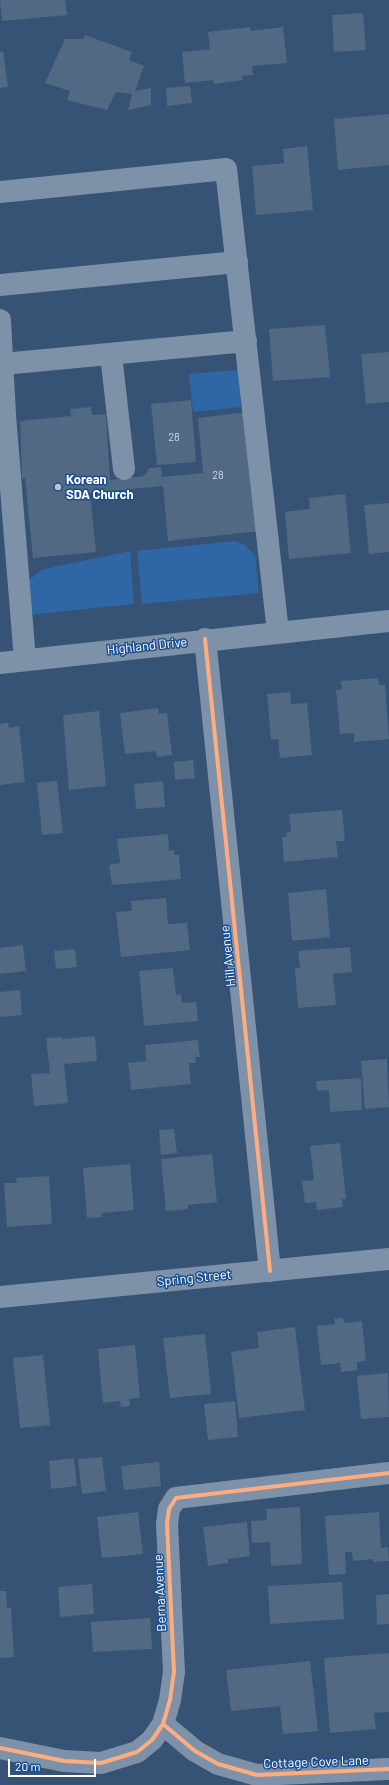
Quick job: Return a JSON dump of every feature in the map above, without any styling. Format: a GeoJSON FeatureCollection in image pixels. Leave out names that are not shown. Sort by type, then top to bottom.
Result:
{"type":"FeatureCollection","features":[{"type":"Feature","properties":{"kind":"street"},"geometry":{"type":"LineString","coordinates":[[0,192],[226,169],[278,632]]}},
{"type":"Feature","properties":{"kind":"street"},"geometry":{"type":"LineString","coordinates":[[0,285],[237,262]]}},
{"type":"Feature","properties":{"kind":"street"},"geometry":{"type":"LineString","coordinates":[[0,320],[5,415],[25,660]]}},
{"type":"Feature","properties":{"kind":"street"},"geometry":{"type":"LineString","coordinates":[[3,364],[111,355],[246,341]]}},
{"type":"Feature","properties":{"kind":"street"},"geometry":{"type":"LineString","coordinates":[[111,355],[124,469]]}},
{"type":"Feature","properties":{"kind":"street","name":"Highland Drive"},"geometry":{"type":"LineString","coordinates":[[0,663],[205,639],[389,621]]}},
{"type":"Feature","properties":{"kind":"street","name":"Hill Avenue"},"geometry":{"type":"LineString","coordinates":[[205,639],[270,1271]]}},
{"type":"Feature","properties":{"kind":"street","name":"Spring Street"},"geometry":{"type":"LineString","coordinates":[[0,1297],[389,1259]]}},
{"type":"Feature","properties":{"kind":"street","name":"Berna Avenue"},"geometry":{"type":"LineString","coordinates":[[0,1748],[64,1762],[101,1763],[138,1752],[152,1740],[162,1724],[170,1700],[174,1672],[167,1524],[170,1509],[176,1498],[389,1473]]}},
{"type":"Feature","properties":{"kind":"street","name":"Cottage Cove Lane"},"geometry":{"type":"LineString","coordinates":[[162,1724],[194,1751],[218,1764],[257,1775],[389,1769]]}},
{"type":"Feature","properties":{"kind":"shaded area"},"geometry":{"type":"Polygon","coordinates":[[[238,370],[241,407],[193,412],[189,374],[238,370]]]}},
{"type":"Feature","properties":{"kind":"shaded area"},"geometry":{"type":"Polygon","coordinates":[[[235,541],[245,545],[255,555],[259,593],[142,604],[137,551],[235,541]]]}},
{"type":"Feature","properties":{"kind":"shaded area"},"geometry":{"type":"Polygon","coordinates":[[[130,551],[134,604],[28,615],[25,588],[30,579],[36,574],[44,569],[130,551]]]}},
{"type":"Feature","properties":{"kind":"building"},"geometry":{"type":"Polygon","coordinates":[[[0,0],[65,0],[67,15],[2,21],[0,0]]]}},
{"type":"Feature","properties":{"kind":"building"},"geometry":{"type":"Polygon","coordinates":[[[363,13],[366,50],[334,52],[332,15],[363,13]]]}},
{"type":"Feature","properties":{"kind":"building"},"geometry":{"type":"Polygon","coordinates":[[[250,27],[250,31],[283,27],[287,63],[252,66],[253,75],[242,76],[243,80],[214,84],[213,80],[185,83],[182,52],[210,49],[208,32],[250,27]]]}},
{"type":"Feature","properties":{"kind":"building"},"geometry":{"type":"Polygon","coordinates":[[[85,35],[132,52],[129,60],[144,66],[135,91],[151,88],[151,105],[128,110],[132,94],[116,92],[107,110],[67,100],[70,91],[45,83],[65,39],[84,39],[85,35]]]}},
{"type":"Feature","properties":{"kind":"building"},"geometry":{"type":"Polygon","coordinates":[[[3,51],[8,87],[0,88],[0,52],[3,51]]]}},
{"type":"Feature","properties":{"kind":"building"},"geometry":{"type":"Polygon","coordinates":[[[190,86],[192,103],[167,106],[166,88],[190,86]]]}},
{"type":"Feature","properties":{"kind":"building"},"geometry":{"type":"Polygon","coordinates":[[[389,114],[389,165],[338,170],[334,119],[389,114]]]}},
{"type":"Feature","properties":{"kind":"building"},"geometry":{"type":"Polygon","coordinates":[[[307,146],[313,210],[256,215],[252,166],[284,163],[283,149],[307,146]]]}},
{"type":"Feature","properties":{"kind":"building"},"geometry":{"type":"Polygon","coordinates":[[[325,325],[330,377],[273,381],[269,329],[325,325]]]}},
{"type":"Feature","properties":{"kind":"building"},"geometry":{"type":"Polygon","coordinates":[[[389,352],[389,402],[366,404],[361,354],[389,352]]]}},
{"type":"Feature","properties":{"kind":"building"},"geometry":{"type":"Polygon","coordinates":[[[191,400],[196,462],[157,465],[151,404],[191,400]]]}},
{"type":"Feature","properties":{"kind":"building"},"geometry":{"type":"Polygon","coordinates":[[[91,407],[92,415],[106,414],[110,480],[144,476],[149,468],[161,467],[162,477],[203,473],[198,418],[248,412],[260,531],[168,541],[163,486],[90,493],[96,552],[33,558],[25,478],[22,479],[20,421],[71,416],[70,409],[91,407]]]}},
{"type":"Feature","properties":{"kind":"building"},"geometry":{"type":"Polygon","coordinates":[[[345,494],[351,553],[289,559],[285,512],[310,509],[309,498],[345,494]]]}},
{"type":"Feature","properties":{"kind":"building"},"geometry":{"type":"Polygon","coordinates":[[[389,503],[389,552],[369,554],[364,505],[389,503]]]}},
{"type":"Feature","properties":{"kind":"building"},"geometry":{"type":"Polygon","coordinates":[[[378,678],[379,685],[385,685],[389,739],[354,742],[354,733],[340,734],[336,690],[342,689],[341,681],[378,678]]]}},
{"type":"Feature","properties":{"kind":"building"},"geometry":{"type":"Polygon","coordinates":[[[290,692],[291,704],[307,703],[312,755],[280,758],[278,739],[271,740],[267,694],[290,692]]]}},
{"type":"Feature","properties":{"kind":"building"},"geometry":{"type":"Polygon","coordinates":[[[158,708],[159,714],[167,713],[172,755],[157,757],[156,751],[125,754],[120,713],[158,708]]]}},
{"type":"Feature","properties":{"kind":"building"},"geometry":{"type":"Polygon","coordinates":[[[99,711],[106,786],[69,790],[63,715],[99,711]]]}},
{"type":"Feature","properties":{"kind":"building"},"geometry":{"type":"Polygon","coordinates":[[[8,723],[9,728],[19,726],[25,782],[0,785],[0,724],[8,723]]]}},
{"type":"Feature","properties":{"kind":"building"},"geometry":{"type":"Polygon","coordinates":[[[193,760],[195,778],[175,780],[174,762],[193,760]]]}},
{"type":"Feature","properties":{"kind":"building"},"geometry":{"type":"Polygon","coordinates":[[[57,781],[63,833],[42,835],[37,783],[57,781]]]}},
{"type":"Feature","properties":{"kind":"building"},"geometry":{"type":"Polygon","coordinates":[[[163,781],[165,807],[136,809],[134,784],[163,781]]]}},
{"type":"Feature","properties":{"kind":"building"},"geometry":{"type":"Polygon","coordinates":[[[342,810],[345,841],[336,841],[338,857],[284,862],[282,837],[287,837],[286,833],[291,832],[289,814],[342,810]]]}},
{"type":"Feature","properties":{"kind":"building"},"geometry":{"type":"Polygon","coordinates":[[[168,834],[169,851],[174,850],[174,855],[179,855],[181,879],[112,885],[109,865],[120,863],[117,839],[168,834]]]}},
{"type":"Feature","properties":{"kind":"building"},"geometry":{"type":"Polygon","coordinates":[[[326,889],[330,937],[292,941],[288,893],[326,889]]]}},
{"type":"Feature","properties":{"kind":"building"},"geometry":{"type":"Polygon","coordinates":[[[166,898],[168,924],[187,923],[190,950],[121,957],[116,912],[132,911],[131,901],[166,898]]]}},
{"type":"Feature","properties":{"kind":"building"},"geometry":{"type":"Polygon","coordinates":[[[23,945],[26,971],[0,974],[0,948],[23,945]]]}},
{"type":"Feature","properties":{"kind":"building"},"geometry":{"type":"Polygon","coordinates":[[[350,947],[352,972],[333,974],[336,1005],[298,1008],[295,968],[300,968],[298,951],[350,947]]]}},
{"type":"Feature","properties":{"kind":"building"},"geometry":{"type":"Polygon","coordinates":[[[75,949],[77,967],[56,969],[54,951],[75,949]]]}},
{"type":"Feature","properties":{"kind":"building"},"geometry":{"type":"Polygon","coordinates":[[[173,968],[176,995],[181,994],[182,1003],[196,1002],[198,1021],[144,1026],[139,971],[173,968]]]}},
{"type":"Feature","properties":{"kind":"building"},"geometry":{"type":"Polygon","coordinates":[[[20,990],[22,1015],[0,1017],[0,992],[20,990]]]}},
{"type":"Feature","properties":{"kind":"building"},"geometry":{"type":"Polygon","coordinates":[[[95,1036],[97,1061],[64,1064],[68,1103],[34,1106],[31,1074],[50,1073],[46,1038],[62,1037],[62,1039],[95,1036]]]}},
{"type":"Feature","properties":{"kind":"building"},"geometry":{"type":"Polygon","coordinates":[[[198,1040],[200,1057],[195,1057],[196,1063],[189,1063],[191,1084],[131,1090],[128,1063],[146,1061],[145,1045],[198,1040]]]}},
{"type":"Feature","properties":{"kind":"building"},"geometry":{"type":"Polygon","coordinates":[[[387,1059],[389,1107],[365,1109],[361,1061],[387,1059]]]}},
{"type":"Feature","properties":{"kind":"building"},"geometry":{"type":"Polygon","coordinates":[[[361,1078],[362,1110],[330,1112],[329,1090],[317,1091],[316,1081],[361,1078]]]}},
{"type":"Feature","properties":{"kind":"building"},"geometry":{"type":"Polygon","coordinates":[[[174,1129],[177,1153],[161,1155],[159,1130],[174,1129]]]}},
{"type":"Feature","properties":{"kind":"building"},"geometry":{"type":"Polygon","coordinates":[[[340,1143],[346,1199],[342,1199],[343,1207],[317,1210],[316,1202],[305,1203],[302,1181],[314,1180],[310,1146],[340,1143]]]}},
{"type":"Feature","properties":{"kind":"building"},"geometry":{"type":"Polygon","coordinates":[[[212,1154],[217,1202],[188,1205],[188,1209],[166,1211],[161,1159],[212,1154]]]}},
{"type":"Feature","properties":{"kind":"building"},"geometry":{"type":"Polygon","coordinates":[[[130,1164],[134,1210],[102,1213],[102,1217],[87,1218],[83,1168],[130,1164]]]}},
{"type":"Feature","properties":{"kind":"building"},"geometry":{"type":"Polygon","coordinates":[[[49,1176],[52,1224],[7,1227],[4,1183],[17,1183],[16,1178],[49,1176]]]}},
{"type":"Feature","properties":{"kind":"building"},"geometry":{"type":"Polygon","coordinates":[[[343,1318],[344,1323],[362,1321],[366,1361],[357,1362],[357,1370],[341,1372],[340,1363],[321,1365],[317,1326],[335,1324],[334,1319],[343,1318]]]}},
{"type":"Feature","properties":{"kind":"building"},"geometry":{"type":"Polygon","coordinates":[[[295,1327],[305,1410],[239,1418],[231,1352],[259,1348],[257,1332],[295,1327]]]}},
{"type":"Feature","properties":{"kind":"building"},"geometry":{"type":"Polygon","coordinates":[[[205,1334],[211,1394],[170,1398],[163,1338],[205,1334]]]}},
{"type":"Feature","properties":{"kind":"building"},"geometry":{"type":"Polygon","coordinates":[[[135,1345],[140,1398],[129,1399],[130,1406],[121,1407],[120,1401],[103,1403],[98,1349],[135,1345]]]}},
{"type":"Feature","properties":{"kind":"building"},"geometry":{"type":"Polygon","coordinates":[[[43,1355],[50,1425],[20,1428],[13,1358],[43,1355]]]}},
{"type":"Feature","properties":{"kind":"building"},"geometry":{"type":"Polygon","coordinates":[[[388,1373],[389,1417],[361,1419],[357,1376],[388,1373]]]}},
{"type":"Feature","properties":{"kind":"building"},"geometry":{"type":"Polygon","coordinates":[[[235,1401],[238,1437],[208,1440],[204,1404],[235,1401]]]}},
{"type":"Feature","properties":{"kind":"building"},"geometry":{"type":"Polygon","coordinates":[[[102,1457],[106,1491],[82,1494],[78,1459],[102,1457]]]}},
{"type":"Feature","properties":{"kind":"building"},"geometry":{"type":"Polygon","coordinates":[[[74,1458],[77,1486],[51,1489],[49,1461],[74,1458]]]}},
{"type":"Feature","properties":{"kind":"building"},"geometry":{"type":"Polygon","coordinates":[[[159,1462],[161,1486],[124,1490],[121,1466],[159,1462]]]}},
{"type":"Feature","properties":{"kind":"building"},"geometry":{"type":"Polygon","coordinates":[[[300,1507],[302,1564],[271,1566],[270,1542],[252,1543],[251,1521],[267,1520],[266,1509],[300,1507]]]}},
{"type":"Feature","properties":{"kind":"building"},"geometry":{"type":"Polygon","coordinates":[[[138,1512],[143,1554],[102,1558],[97,1517],[138,1512]]]}},
{"type":"Feature","properties":{"kind":"building"},"geometry":{"type":"Polygon","coordinates":[[[379,1512],[381,1548],[388,1547],[389,1561],[373,1562],[373,1559],[353,1561],[352,1552],[345,1552],[346,1574],[329,1575],[325,1516],[379,1512]]]}},
{"type":"Feature","properties":{"kind":"building"},"geometry":{"type":"Polygon","coordinates":[[[247,1522],[250,1556],[228,1559],[228,1563],[208,1566],[203,1527],[247,1522]]]}},
{"type":"Feature","properties":{"kind":"building"},"geometry":{"type":"Polygon","coordinates":[[[342,1582],[344,1619],[270,1624],[268,1586],[342,1582]]]}},
{"type":"Feature","properties":{"kind":"building"},"geometry":{"type":"Polygon","coordinates":[[[92,1584],[94,1614],[60,1617],[58,1587],[92,1584]]]}},
{"type":"Feature","properties":{"kind":"building"},"geometry":{"type":"Polygon","coordinates":[[[0,1591],[6,1591],[7,1608],[11,1608],[14,1657],[0,1658],[0,1591]]]}},
{"type":"Feature","properties":{"kind":"building"},"geometry":{"type":"Polygon","coordinates":[[[389,1594],[389,1624],[377,1625],[376,1595],[389,1594]]]}},
{"type":"Feature","properties":{"kind":"building"},"geometry":{"type":"Polygon","coordinates":[[[150,1618],[152,1649],[93,1652],[91,1622],[150,1618]]]}},
{"type":"Feature","properties":{"kind":"building"},"geometry":{"type":"Polygon","coordinates":[[[389,1653],[389,1712],[374,1713],[376,1729],[330,1733],[324,1658],[389,1653]]]}},
{"type":"Feature","properties":{"kind":"building"},"geometry":{"type":"Polygon","coordinates":[[[310,1661],[318,1731],[283,1734],[280,1706],[231,1711],[226,1670],[310,1661]]]}},
{"type":"Feature","properties":{"kind":"cycle path"},"geometry":{"type":"LineString","coordinates":[[205,639],[270,1271]]}},
{"type":"Feature","properties":{"kind":"cycle path"},"geometry":{"type":"LineString","coordinates":[[0,1748],[64,1761],[101,1763],[137,1752],[152,1740],[163,1724],[170,1700],[174,1672],[167,1524],[169,1509],[176,1498],[389,1473]]}},
{"type":"Feature","properties":{"kind":"cycle path"},"geometry":{"type":"LineString","coordinates":[[163,1724],[195,1751],[218,1764],[257,1775],[389,1769]]}},
{"type":"Feature","properties":{"kind":"place","name":"Korean SDA Church"},"geometry":{"type":"Point","coordinates":[58,487]}}]}
